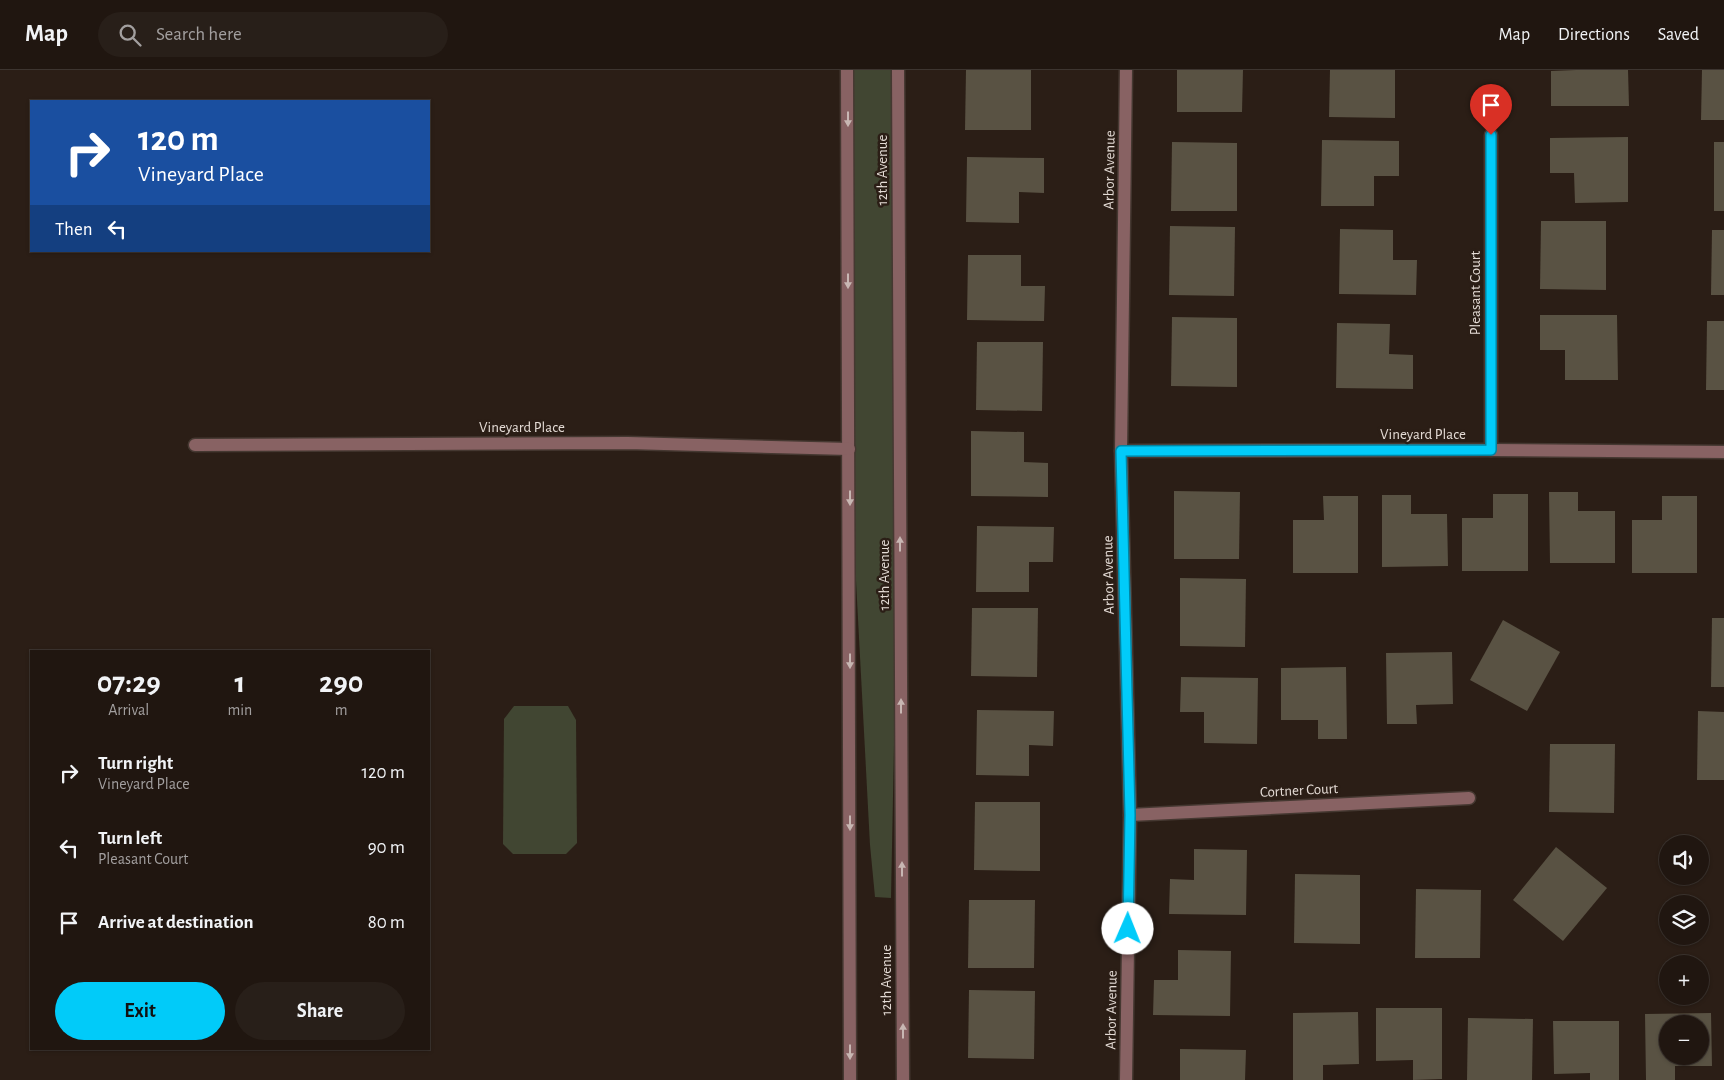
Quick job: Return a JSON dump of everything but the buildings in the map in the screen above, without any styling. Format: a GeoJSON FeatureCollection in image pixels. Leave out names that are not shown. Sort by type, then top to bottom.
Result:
{"type":"FeatureCollection","features":[{"type":"Feature","properties":{"kind":"street"},"geometry":{"type":"LineString","coordinates":[[847,70],[850,1080]]}},
{"type":"Feature","properties":{"kind":"street","name":"12th Avenue"},"geometry":{"type":"LineString","coordinates":[[898,70],[903,1080]]}},
{"type":"Feature","properties":{"kind":"street","name":"Arbor Avenue"},"geometry":{"type":"LineString","coordinates":[[1126,70],[1121,451],[1130,815],[1126,1080]]}},
{"type":"Feature","properties":{"kind":"street","name":"Pleasant Court"},"geometry":{"type":"LineString","coordinates":[[1491,135],[1491,450]]}},
{"type":"Feature","properties":{"kind":"street","name":"Vineyard Place"},"geometry":{"type":"LineString","coordinates":[[195,445],[628,443],[849,449]]}},
{"type":"Feature","properties":{"kind":"street","name":"Vineyard Place"},"geometry":{"type":"LineString","coordinates":[[1121,451],[1491,450],[1724,452]]}},
{"type":"Feature","properties":{"kind":"street","name":"Cortner Court"},"geometry":{"type":"LineString","coordinates":[[1130,815],[1469,798]]}},
{"type":"Feature","properties":{"kind":"green space"},"geometry":{"type":"Polygon","coordinates":[[[847,70],[898,70],[900,441],[891,898],[875,897],[870,845],[849,449],[847,70]]]}},
{"type":"Feature","properties":{"kind":"green space"},"geometry":{"type":"Polygon","coordinates":[[[514,706],[568,706],[576,720],[577,843],[566,854],[513,854],[503,844],[504,719],[514,706]]]}},
{"type":"Feature","properties":{"kind":"route"},"geometry":{"type":"LineString","coordinates":[[1128,929],[1130,815],[1121,451],[1491,450],[1491,135]]}}]}
